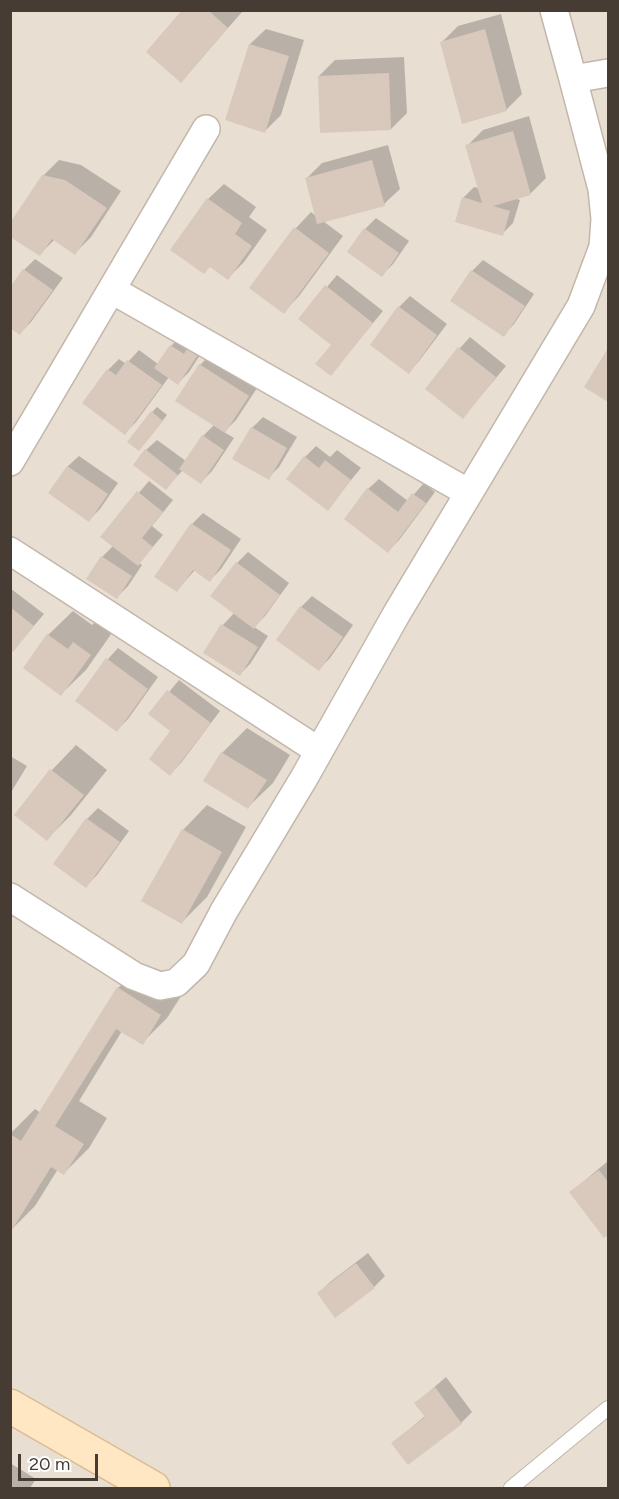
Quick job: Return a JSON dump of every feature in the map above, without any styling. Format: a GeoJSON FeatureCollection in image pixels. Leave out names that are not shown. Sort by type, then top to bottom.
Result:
{"type":"FeatureCollection","features":[{"type":"Feature","properties":{"kind":"main road"},"geometry":{"type":"LineString","coordinates":[[10,1406],[153,1488]]}},
{"type":"Feature","properties":{"kind":"street"},"geometry":{"type":"LineString","coordinates":[[10,897],[134,976],[160,986],[176,983],[196,964],[224,911],[319,751],[397,613],[581,306],[603,247],[605,219],[603,189],[554,10]]}},
{"type":"Feature","properties":{"kind":"street"},"geometry":{"type":"LineString","coordinates":[[573,79],[609,73]]}},
{"type":"Feature","properties":{"kind":"street"},"geometry":{"type":"LineString","coordinates":[[10,462],[206,129]]}},
{"type":"Feature","properties":{"kind":"street"},"geometry":{"type":"LineString","coordinates":[[112,290],[469,493]]}},
{"type":"Feature","properties":{"kind":"street"},"geometry":{"type":"LineString","coordinates":[[10,551],[319,751]]}},
{"type":"Feature","properties":{"kind":"lane"},"geometry":{"type":"LineString","coordinates":[[511,1488],[609,1408]]}},
{"type":"Feature","properties":{"kind":"shaded area"},"geometry":{"type":"Polygon","coordinates":[[[11,11],[608,11],[608,1488],[11,1488],[11,11]]]}},
{"type":"Feature","properties":{"kind":"building"},"geometry":{"type":"Polygon","coordinates":[[[182,10],[208,10],[228,28],[181,83],[146,52],[182,10]]]}},
{"type":"Feature","properties":{"kind":"building"},"geometry":{"type":"Polygon","coordinates":[[[485,29],[507,111],[462,124],[440,42],[485,29]]]}},
{"type":"Feature","properties":{"kind":"building"},"geometry":{"type":"Polygon","coordinates":[[[249,44],[289,56],[265,133],[225,120],[249,44]]]}},
{"type":"Feature","properties":{"kind":"building"},"geometry":{"type":"Polygon","coordinates":[[[389,73],[391,130],[320,133],[318,76],[389,73]]]}},
{"type":"Feature","properties":{"kind":"building"},"geometry":{"type":"Polygon","coordinates":[[[513,131],[531,195],[493,206],[510,211],[503,236],[455,222],[462,197],[482,203],[465,145],[513,131]]]}},
{"type":"Feature","properties":{"kind":"building"},"geometry":{"type":"Polygon","coordinates":[[[372,160],[385,206],[317,224],[305,178],[372,160]]]}},
{"type":"Feature","properties":{"kind":"building"},"geometry":{"type":"Polygon","coordinates":[[[42,175],[65,180],[107,208],[75,255],[52,239],[40,256],[10,237],[10,223],[42,175]]]}},
{"type":"Feature","properties":{"kind":"building"},"geometry":{"type":"Polygon","coordinates":[[[207,198],[242,223],[235,234],[252,246],[228,280],[210,267],[204,274],[170,250],[207,198]]]}},
{"type":"Feature","properties":{"kind":"building"},"geometry":{"type":"Polygon","coordinates":[[[294,227],[329,253],[284,314],[249,288],[294,227]]]}},
{"type":"Feature","properties":{"kind":"building"},"geometry":{"type":"Polygon","coordinates":[[[364,228],[399,253],[382,277],[347,252],[364,228]]]}},
{"type":"Feature","properties":{"kind":"building"},"geometry":{"type":"Polygon","coordinates":[[[23,269],[53,290],[20,335],[10,328],[10,287],[23,269]]]}},
{"type":"Feature","properties":{"kind":"building"},"geometry":{"type":"Polygon","coordinates":[[[471,270],[525,306],[504,337],[450,301],[471,270]]]}},
{"type":"Feature","properties":{"kind":"building"},"geometry":{"type":"Polygon","coordinates":[[[325,285],[373,323],[331,376],[315,364],[331,345],[298,319],[325,285]]]}},
{"type":"Feature","properties":{"kind":"building"},"geometry":{"type":"Polygon","coordinates":[[[398,306],[437,335],[409,374],[370,345],[398,306]]]}},
{"type":"Feature","properties":{"kind":"building"},"geometry":{"type":"Polygon","coordinates":[[[170,345],[184,354],[189,345],[199,353],[178,385],[154,368],[170,345]]]}},
{"type":"Feature","properties":{"kind":"building"},"geometry":{"type":"Polygon","coordinates":[[[458,347],[496,377],[463,419],[425,389],[458,347]]]}},
{"type":"Feature","properties":{"kind":"building"},"geometry":{"type":"Polygon","coordinates":[[[608,348],[608,402],[584,387],[608,348]]]}},
{"type":"Feature","properties":{"kind":"building"},"geometry":{"type":"Polygon","coordinates":[[[127,360],[162,385],[125,435],[82,403],[107,369],[116,375],[127,360]]]}},
{"type":"Feature","properties":{"kind":"building"},"geometry":{"type":"Polygon","coordinates":[[[199,364],[249,396],[225,433],[175,401],[199,364]]]}},
{"type":"Feature","properties":{"kind":"building"},"geometry":{"type":"Polygon","coordinates":[[[151,411],[163,421],[139,451],[127,442],[151,411]]]}},
{"type":"Feature","properties":{"kind":"building"},"geometry":{"type":"Polygon","coordinates":[[[251,427],[287,448],[269,480],[232,459],[251,427]]]}},
{"type":"Feature","properties":{"kind":"building"},"geometry":{"type":"Polygon","coordinates":[[[202,435],[224,450],[201,484],[179,469],[202,435]]]}},
{"type":"Feature","properties":{"kind":"building"},"geometry":{"type":"Polygon","coordinates":[[[145,449],[178,475],[166,490],[133,465],[145,449]]]}},
{"type":"Feature","properties":{"kind":"building"},"geometry":{"type":"Polygon","coordinates":[[[304,456],[319,468],[325,460],[351,480],[328,511],[286,479],[304,456]]]}},
{"type":"Feature","properties":{"kind":"building"},"geometry":{"type":"Polygon","coordinates":[[[67,466],[108,494],[89,522],[48,493],[67,466]]]}},
{"type":"Feature","properties":{"kind":"building"},"geometry":{"type":"Polygon","coordinates":[[[367,488],[398,512],[412,493],[426,503],[388,553],[344,519],[367,488]]]}},
{"type":"Feature","properties":{"kind":"building"},"geometry":{"type":"Polygon","coordinates":[[[137,491],[163,512],[142,538],[153,547],[138,566],[100,537],[137,491]]]}},
{"type":"Feature","properties":{"kind":"building"},"geometry":{"type":"Polygon","coordinates":[[[191,523],[231,550],[210,582],[193,570],[177,592],[154,577],[191,523]]]}},
{"type":"Feature","properties":{"kind":"building"},"geometry":{"type":"Polygon","coordinates":[[[101,556],[132,576],[117,599],[86,579],[101,556]]]}},
{"type":"Feature","properties":{"kind":"building"},"geometry":{"type":"Polygon","coordinates":[[[236,562],[280,595],[254,629],[210,596],[236,562]]]}},
{"type":"Feature","properties":{"kind":"building"},"geometry":{"type":"Polygon","coordinates":[[[300,606],[343,637],[319,671],[276,640],[300,606]]]}},
{"type":"Feature","properties":{"kind":"building"},"geometry":{"type":"Polygon","coordinates":[[[10,607],[34,626],[13,652],[10,649],[10,607]]]}},
{"type":"Feature","properties":{"kind":"building"},"geometry":{"type":"Polygon","coordinates":[[[221,624],[258,647],[240,676],[203,653],[221,624]]]}},
{"type":"Feature","properties":{"kind":"building"},"geometry":{"type":"Polygon","coordinates":[[[47,634],[68,649],[73,642],[91,655],[61,696],[23,668],[47,634]]]}},
{"type":"Feature","properties":{"kind":"building"},"geometry":{"type":"Polygon","coordinates":[[[106,658],[148,689],[117,732],[75,701],[106,658]]]}},
{"type":"Feature","properties":{"kind":"building"},"geometry":{"type":"Polygon","coordinates":[[[167,690],[211,723],[170,776],[149,759],[170,731],[148,714],[167,690]]]}},
{"type":"Feature","properties":{"kind":"building"},"geometry":{"type":"Polygon","coordinates":[[[221,752],[267,780],[248,809],[203,781],[221,752]]]}},
{"type":"Feature","properties":{"kind":"building"},"geometry":{"type":"Polygon","coordinates":[[[50,769],[84,795],[47,841],[14,815],[50,769]]]}},
{"type":"Feature","properties":{"kind":"building"},"geometry":{"type":"Polygon","coordinates":[[[86,818],[120,842],[86,888],[53,864],[86,818]]]}},
{"type":"Feature","properties":{"kind":"building"},"geometry":{"type":"Polygon","coordinates":[[[182,829],[222,852],[182,924],[141,901],[182,829]]]}},
{"type":"Feature","properties":{"kind":"building"},"geometry":{"type":"Polygon","coordinates":[[[117,987],[161,1015],[143,1045],[116,1029],[55,1126],[84,1144],[64,1175],[51,1167],[10,1233],[10,1134],[21,1141],[117,987]]]}},
{"type":"Feature","properties":{"kind":"building"},"geometry":{"type":"Polygon","coordinates":[[[599,1170],[608,1182],[608,1235],[604,1238],[569,1192],[599,1170]]]}},
{"type":"Feature","properties":{"kind":"building"},"geometry":{"type":"Polygon","coordinates":[[[356,1263],[375,1288],[335,1318],[317,1293],[356,1263]]]}},
{"type":"Feature","properties":{"kind":"building"},"geometry":{"type":"Polygon","coordinates":[[[435,1387],[462,1424],[408,1465],[391,1443],[425,1417],[414,1403],[435,1387]]]}}]}
